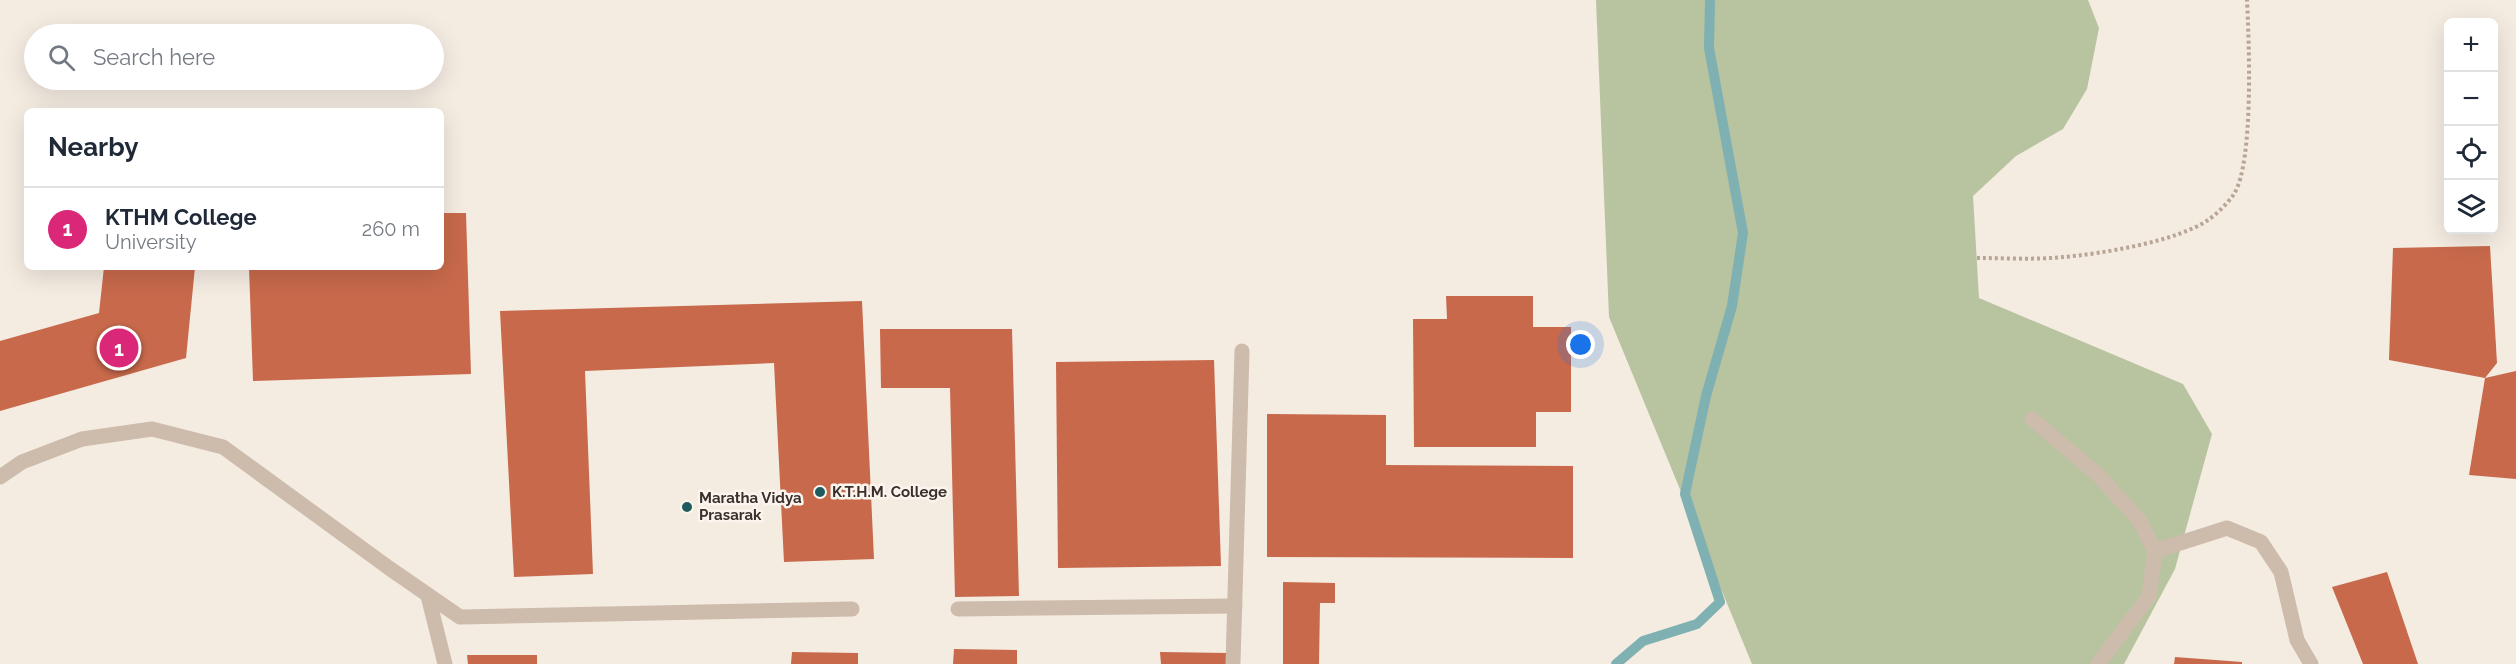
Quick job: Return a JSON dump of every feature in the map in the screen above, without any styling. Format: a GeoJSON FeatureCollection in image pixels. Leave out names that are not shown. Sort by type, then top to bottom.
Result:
{"type":"FeatureCollection","features":[{"type":"Feature","properties":{"kind":"street"},"geometry":{"type":"LineString","coordinates":[[1233,664],[1242,351]]}},
{"type":"Feature","properties":{"kind":"street"},"geometry":{"type":"LineString","coordinates":[[2032,419],[2097,474],[2139,520],[2155,551],[2149,596],[2098,664]]}},
{"type":"Feature","properties":{"kind":"street"},"geometry":{"type":"LineString","coordinates":[[0,477],[22,462],[82,438],[152,429],[223,447],[460,617],[852,609]]}},
{"type":"Feature","properties":{"kind":"street"},"geometry":{"type":"LineString","coordinates":[[2155,551],[2227,528],[2261,542],[2281,572],[2297,640],[2311,664]]}},
{"type":"Feature","properties":{"kind":"street"},"geometry":{"type":"LineString","coordinates":[[428,596],[445,664]]}},
{"type":"Feature","properties":{"kind":"street"},"geometry":{"type":"LineString","coordinates":[[958,609],[1235,606]]}},
{"type":"Feature","properties":{"kind":"path"},"geometry":{"type":"LineString","coordinates":[[1977,258],[2063,257],[2128,246],[2180,233],[2208,220],[2224,205],[2235,192],[2246,145],[2249,61],[2247,0]]}},
{"type":"Feature","properties":{"kind":"green space"},"geometry":{"type":"Polygon","coordinates":[[[1596,0],[2088,0],[2099,28],[2087,89],[2063,129],[2016,156],[1973,196],[1979,298],[2183,384],[2212,434],[2175,569],[2124,664],[1752,664],[1609,317],[1596,0]]]}},
{"type":"Feature","properties":{"kind":"building"},"geometry":{"type":"Polygon","coordinates":[[[444,213],[466,213],[471,374],[253,381],[249,270],[444,270],[444,213]]]}},
{"type":"Feature","properties":{"kind":"building"},"geometry":{"type":"Polygon","coordinates":[[[2490,246],[2497,363],[2485,378],[2389,360],[2393,248],[2490,246]]]}},
{"type":"Feature","properties":{"kind":"building"},"geometry":{"type":"Polygon","coordinates":[[[104,270],[195,270],[186,358],[0,411],[0,341],[99,313],[104,270]]]}},
{"type":"Feature","properties":{"kind":"building"},"geometry":{"type":"Polygon","coordinates":[[[1446,296],[1533,296],[1533,327],[1571,327],[1571,412],[1536,412],[1536,447],[1414,447],[1413,319],[1447,319],[1446,296]]]}},
{"type":"Feature","properties":{"kind":"building"},"geometry":{"type":"Polygon","coordinates":[[[862,301],[874,559],[784,562],[774,363],[585,371],[593,574],[514,577],[500,311],[862,301]]]}},
{"type":"Feature","properties":{"kind":"building"},"geometry":{"type":"Polygon","coordinates":[[[880,329],[1012,329],[1019,596],[955,597],[950,388],[881,388],[880,329]]]}},
{"type":"Feature","properties":{"kind":"building"},"geometry":{"type":"Polygon","coordinates":[[[1214,360],[1221,566],[1058,568],[1056,362],[1214,360]]]}},
{"type":"Feature","properties":{"kind":"building"},"geometry":{"type":"Polygon","coordinates":[[[2516,371],[2516,479],[2469,475],[2485,378],[2516,371]]]}},
{"type":"Feature","properties":{"kind":"building"},"geometry":{"type":"Polygon","coordinates":[[[1267,414],[1386,415],[1386,465],[1573,466],[1573,558],[1267,557],[1267,414]]]}},
{"type":"Feature","properties":{"kind":"building"},"geometry":{"type":"Polygon","coordinates":[[[2387,572],[2418,664],[2363,664],[2332,587],[2387,572]]]}},
{"type":"Feature","properties":{"kind":"building"},"geometry":{"type":"Polygon","coordinates":[[[1283,582],[1335,583],[1335,603],[1320,603],[1319,664],[1283,664],[1283,582]]]}},
{"type":"Feature","properties":{"kind":"building"},"geometry":{"type":"Polygon","coordinates":[[[954,649],[1017,650],[1017,664],[953,664],[954,649]]]}},
{"type":"Feature","properties":{"kind":"building"},"geometry":{"type":"Polygon","coordinates":[[[792,652],[858,653],[858,664],[791,664],[792,652]]]}},
{"type":"Feature","properties":{"kind":"building"},"geometry":{"type":"Polygon","coordinates":[[[1160,652],[1228,653],[1228,664],[1161,664],[1160,652]]]}},
{"type":"Feature","properties":{"kind":"building"},"geometry":{"type":"Polygon","coordinates":[[[467,655],[537,655],[537,664],[468,664],[467,655]]]}},
{"type":"Feature","properties":{"kind":"building"},"geometry":{"type":"Polygon","coordinates":[[[2175,657],[2242,662],[2242,664],[2174,664],[2175,657]]]}},
{"type":"Feature","properties":{"kind":"waterway"},"geometry":{"type":"LineString","coordinates":[[1616,664],[1643,641],[1697,624],[1720,602],[1685,494],[1706,396],[1732,306],[1743,233],[1709,48],[1710,0]]}},
{"type":"Feature","properties":{"kind":"place","name":"KTHM College"},"geometry":{"type":"Point","coordinates":[119,348]}},
{"type":"Feature","properties":{"kind":"place","name":"K.T.H.M. College"},"geometry":{"type":"Point","coordinates":[820,492]}},
{"type":"Feature","properties":{"kind":"place","name":"Maratha Vidya Prasarak"},"geometry":{"type":"Point","coordinates":[687,507]}}]}
